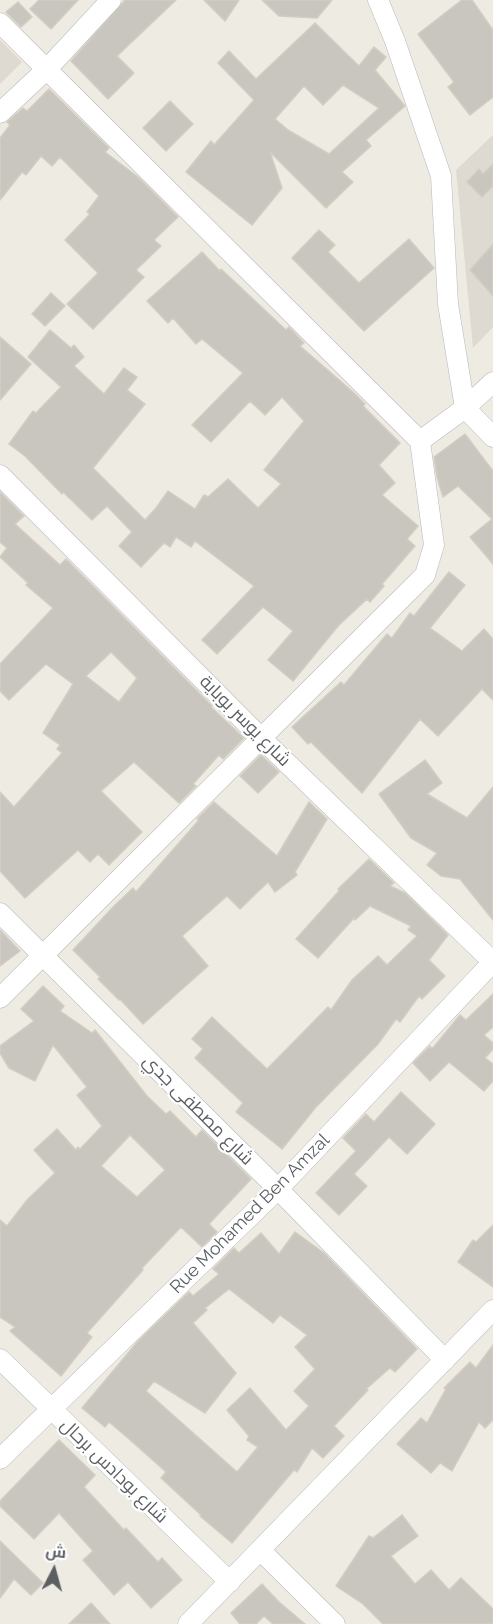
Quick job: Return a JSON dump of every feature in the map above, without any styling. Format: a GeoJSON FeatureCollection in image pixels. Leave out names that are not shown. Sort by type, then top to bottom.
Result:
{"type":"FeatureCollection","features":[{"type":"Feature","properties":{"kind":"street"},"geometry":{"type":"LineString","coordinates":[[0,113],[47,69],[111,0]]}},
{"type":"Feature","properties":{"kind":"street"},"geometry":{"type":"LineString","coordinates":[[378,0],[395,41],[441,176],[448,304],[465,408],[493,437]]}},
{"type":"Feature","properties":{"kind":"street"},"geometry":{"type":"LineString","coordinates":[[0,23],[420,441],[434,545],[425,575],[0,998]]}},
{"type":"Feature","properties":{"kind":"street"},"geometry":{"type":"LineString","coordinates":[[420,441],[465,408],[493,382]]}},
{"type":"Feature","properties":{"kind":"street","name":"شارع يوسر بوباية"},"geometry":{"type":"LineString","coordinates":[[0,475],[260,737],[493,962]]}},
{"type":"Feature","properties":{"kind":"street","name":"شارع مصطفى جدي"},"geometry":{"type":"LineString","coordinates":[[0,914],[278,1189],[445,1360]]}},
{"type":"Feature","properties":{"kind":"street","name":"Rue Mohamed Ben Amzal"},"geometry":{"type":"LineString","coordinates":[[0,1459],[278,1189],[493,962]]}},
{"type":"Feature","properties":{"kind":"street"},"geometry":{"type":"LineString","coordinates":[[188,1624],[445,1360],[491,1316]]}},
{"type":"Feature","properties":{"kind":"street","name":"شارع بودادس برحال"},"geometry":{"type":"LineString","coordinates":[[0,1359],[230,1582]]}},
{"type":"Feature","properties":{"kind":"street"},"geometry":{"type":"LineString","coordinates":[[261,1551],[335,1624]]}},
{"type":"Feature","properties":{"kind":"shaded area"},"geometry":{"type":"Polygon","coordinates":[[[0,40],[22,62],[0,84],[0,40]]]}},
{"type":"Feature","properties":{"kind":"shaded area"},"geometry":{"type":"Polygon","coordinates":[[[493,135],[493,327],[473,348],[456,170],[493,135]]]}},
{"type":"Feature","properties":{"kind":"building"},"geometry":{"type":"Polygon","coordinates":[[[39,0],[78,0],[51,29],[30,9],[39,0]]]}},
{"type":"Feature","properties":{"kind":"building"},"geometry":{"type":"Polygon","coordinates":[[[125,0],[176,0],[117,56],[134,73],[108,99],[71,61],[125,0]]]}},
{"type":"Feature","properties":{"kind":"building"},"geometry":{"type":"Polygon","coordinates":[[[204,0],[239,0],[225,21],[204,0]]]}},
{"type":"Feature","properties":{"kind":"building"},"geometry":{"type":"Polygon","coordinates":[[[262,0],[332,0],[317,18],[279,16],[262,0]]]}},
{"type":"Feature","properties":{"kind":"building"},"geometry":{"type":"Polygon","coordinates":[[[462,0],[472,0],[493,30],[493,97],[470,115],[448,87],[454,82],[418,34],[462,0]]]}},
{"type":"Feature","properties":{"kind":"building"},"geometry":{"type":"Polygon","coordinates":[[[18,2],[32,17],[21,27],[6,12],[18,2]]]}},
{"type":"Feature","properties":{"kind":"building"},"geometry":{"type":"Polygon","coordinates":[[[315,23],[359,66],[374,47],[386,57],[375,70],[405,106],[366,140],[371,146],[342,172],[353,182],[326,208],[270,152],[282,188],[252,225],[186,172],[211,141],[214,145],[254,100],[218,63],[229,51],[256,79],[315,23]],[[343,85],[323,105],[304,86],[275,119],[288,130],[329,154],[379,108],[343,85]]]}},
{"type":"Feature","properties":{"kind":"building"},"geometry":{"type":"Polygon","coordinates":[[[49,89],[109,148],[105,152],[138,177],[178,217],[154,240],[161,246],[136,270],[144,277],[93,329],[67,304],[98,273],[65,240],[90,214],[87,212],[99,196],[60,157],[52,166],[41,156],[26,175],[22,172],[0,200],[0,138],[10,125],[7,122],[23,108],[27,111],[49,89]]]}},
{"type":"Feature","properties":{"kind":"building"},"geometry":{"type":"Polygon","coordinates":[[[170,101],[193,124],[166,151],[143,128],[170,101]]]}},
{"type":"Feature","properties":{"kind":"building"},"geometry":{"type":"Polygon","coordinates":[[[493,164],[493,186],[482,197],[467,182],[479,169],[483,174],[493,164]]]}},
{"type":"Feature","properties":{"kind":"building"},"geometry":{"type":"Polygon","coordinates":[[[319,230],[335,245],[328,252],[359,283],[409,239],[434,268],[364,331],[292,258],[319,230]]]}},
{"type":"Feature","properties":{"kind":"building"},"geometry":{"type":"Polygon","coordinates":[[[493,244],[493,296],[470,270],[493,244]]]}},
{"type":"Feature","properties":{"kind":"building"},"geometry":{"type":"Polygon","coordinates":[[[202,252],[286,330],[289,327],[304,343],[300,346],[353,392],[365,404],[363,406],[400,443],[379,465],[395,483],[382,495],[418,526],[407,539],[415,546],[382,584],[384,586],[370,602],[367,599],[339,625],[293,681],[268,660],[293,631],[263,607],[217,654],[202,640],[254,586],[195,541],[191,547],[176,537],[170,547],[164,543],[141,567],[119,546],[132,532],[107,506],[92,520],[63,492],[62,494],[25,456],[9,444],[33,411],[36,413],[61,387],[28,357],[50,330],[71,348],[74,345],[84,357],[74,366],[104,394],[124,368],[137,377],[127,390],[145,404],[93,468],[145,520],[168,491],[195,509],[204,495],[208,497],[228,479],[258,508],[281,484],[264,470],[304,421],[282,397],[265,415],[250,401],[211,442],[192,425],[243,373],[202,339],[196,344],[173,318],[168,323],[147,301],[202,252]]]}},
{"type":"Feature","properties":{"kind":"building"},"geometry":{"type":"Polygon","coordinates":[[[51,293],[65,306],[45,326],[32,314],[51,293]]]}},
{"type":"Feature","properties":{"kind":"building"},"geometry":{"type":"Polygon","coordinates":[[[0,337],[31,364],[0,400],[0,337]]]}},
{"type":"Feature","properties":{"kind":"building"},"geometry":{"type":"Polygon","coordinates":[[[465,434],[493,471],[493,564],[470,537],[492,519],[458,486],[443,497],[437,477],[434,457],[465,434]]]}},
{"type":"Feature","properties":{"kind":"building"},"geometry":{"type":"Polygon","coordinates":[[[0,492],[24,516],[15,524],[60,565],[66,559],[244,738],[223,759],[219,755],[193,784],[196,786],[179,803],[134,762],[101,791],[142,832],[109,865],[98,854],[90,862],[78,850],[25,898],[0,871],[0,792],[14,807],[62,753],[57,749],[60,745],[43,733],[73,684],[46,664],[9,700],[0,691],[0,664],[53,608],[26,585],[28,583],[0,557],[7,548],[0,542],[0,492]],[[111,652],[86,676],[119,702],[137,678],[111,652]]]}},
{"type":"Feature","properties":{"kind":"building"},"geometry":{"type":"Polygon","coordinates":[[[449,572],[465,585],[430,628],[462,651],[484,629],[493,639],[493,700],[482,689],[438,736],[420,719],[362,793],[311,742],[308,744],[292,727],[341,682],[344,685],[387,634],[392,638],[410,613],[414,616],[449,572]]]}},
{"type":"Feature","properties":{"kind":"building"},"geometry":{"type":"Polygon","coordinates":[[[261,755],[279,772],[258,793],[240,776],[261,755]]]}},
{"type":"Feature","properties":{"kind":"building"},"geometry":{"type":"Polygon","coordinates":[[[425,760],[442,783],[427,794],[467,818],[493,787],[493,920],[460,879],[441,876],[427,865],[437,853],[411,838],[379,794],[425,760]]]}},
{"type":"Feature","properties":{"kind":"building"},"geometry":{"type":"Polygon","coordinates":[[[214,802],[277,856],[309,802],[327,819],[295,872],[297,875],[275,892],[268,882],[240,909],[227,896],[182,936],[208,966],[143,1024],[73,950],[133,888],[136,892],[214,802]]]}},
{"type":"Feature","properties":{"kind":"building"},"geometry":{"type":"Polygon","coordinates":[[[369,859],[394,883],[390,886],[405,893],[448,935],[429,960],[445,976],[422,999],[419,996],[400,1022],[396,1019],[378,1044],[316,1107],[282,1149],[236,1112],[243,1103],[195,1058],[203,1049],[192,1039],[212,1017],[267,1069],[328,1007],[331,1010],[352,980],[378,956],[387,965],[417,936],[408,930],[411,926],[370,906],[355,920],[354,918],[318,958],[296,939],[339,891],[338,889],[369,859]]]}},
{"type":"Feature","properties":{"kind":"building"},"geometry":{"type":"Polygon","coordinates":[[[0,930],[20,951],[0,966],[0,930]]]}},
{"type":"Feature","properties":{"kind":"building"},"geometry":{"type":"Polygon","coordinates":[[[43,986],[64,1006],[60,1011],[92,1033],[95,1030],[147,1096],[166,1114],[170,1111],[196,1137],[202,1130],[251,1179],[209,1224],[217,1232],[202,1247],[181,1227],[142,1268],[143,1270],[87,1333],[92,1337],[61,1376],[10,1331],[15,1327],[0,1317],[0,1220],[7,1226],[27,1200],[55,1173],[34,1150],[57,1129],[76,1150],[78,1147],[80,1149],[102,1126],[77,1095],[87,1087],[53,1045],[35,1081],[9,1068],[0,1053],[0,1046],[34,1021],[21,1009],[43,986]],[[130,1135],[101,1166],[137,1197],[165,1170],[130,1135]]]}},
{"type":"Feature","properties":{"kind":"building"},"geometry":{"type":"Polygon","coordinates":[[[493,994],[493,1027],[484,1035],[493,1043],[493,1049],[485,1058],[493,1064],[493,1081],[484,1091],[449,1062],[430,1081],[413,1063],[430,1046],[432,1049],[460,1015],[466,1020],[493,994]]]}},
{"type":"Feature","properties":{"kind":"building"},"geometry":{"type":"Polygon","coordinates":[[[401,1092],[435,1124],[407,1154],[389,1137],[354,1174],[367,1186],[339,1215],[316,1193],[356,1151],[343,1138],[366,1114],[374,1122],[401,1092]]]}},
{"type":"Feature","properties":{"kind":"building"},"geometry":{"type":"Polygon","coordinates":[[[493,1225],[493,1287],[458,1262],[473,1240],[476,1242],[493,1225]]]}},
{"type":"Feature","properties":{"kind":"building"},"geometry":{"type":"Polygon","coordinates":[[[295,1232],[324,1253],[417,1349],[395,1372],[390,1368],[366,1389],[368,1390],[334,1426],[344,1436],[323,1458],[312,1448],[297,1472],[294,1470],[232,1543],[161,1478],[166,1472],[109,1422],[105,1427],[82,1408],[139,1340],[189,1292],[193,1296],[219,1274],[213,1269],[234,1248],[239,1253],[261,1233],[279,1254],[295,1232]],[[229,1289],[205,1308],[207,1310],[193,1323],[236,1373],[205,1413],[154,1381],[146,1391],[237,1472],[258,1447],[247,1440],[249,1436],[227,1410],[250,1388],[286,1430],[309,1406],[294,1391],[315,1369],[295,1347],[307,1335],[280,1315],[273,1323],[229,1289]]]}},
{"type":"Feature","properties":{"kind":"building"},"geometry":{"type":"Polygon","coordinates":[[[493,1345],[493,1420],[485,1428],[479,1422],[452,1471],[440,1463],[431,1473],[397,1444],[421,1418],[427,1423],[446,1389],[444,1388],[470,1362],[476,1368],[493,1345]]]}},
{"type":"Feature","properties":{"kind":"building"},"geometry":{"type":"Polygon","coordinates":[[[59,1440],[95,1475],[84,1487],[124,1530],[126,1528],[158,1562],[162,1558],[182,1580],[151,1608],[128,1582],[114,1595],[83,1560],[93,1551],[59,1513],[34,1539],[0,1506],[0,1501],[59,1440]]]}},
{"type":"Feature","properties":{"kind":"building"},"geometry":{"type":"Polygon","coordinates":[[[402,1515],[418,1536],[391,1556],[415,1584],[431,1570],[449,1590],[461,1578],[493,1609],[493,1624],[383,1624],[363,1604],[336,1586],[369,1536],[373,1538],[402,1515]]]}},
{"type":"Feature","properties":{"kind":"building"},"geometry":{"type":"Polygon","coordinates":[[[0,1541],[43,1583],[31,1595],[14,1579],[0,1598],[0,1541]]]}},
{"type":"Feature","properties":{"kind":"building"},"geometry":{"type":"Polygon","coordinates":[[[262,1584],[305,1624],[273,1624],[264,1616],[256,1624],[240,1624],[231,1613],[262,1584]]]}},
{"type":"Feature","properties":{"kind":"building"},"geometry":{"type":"Polygon","coordinates":[[[91,1603],[110,1624],[69,1624],[91,1603]]]}}]}
